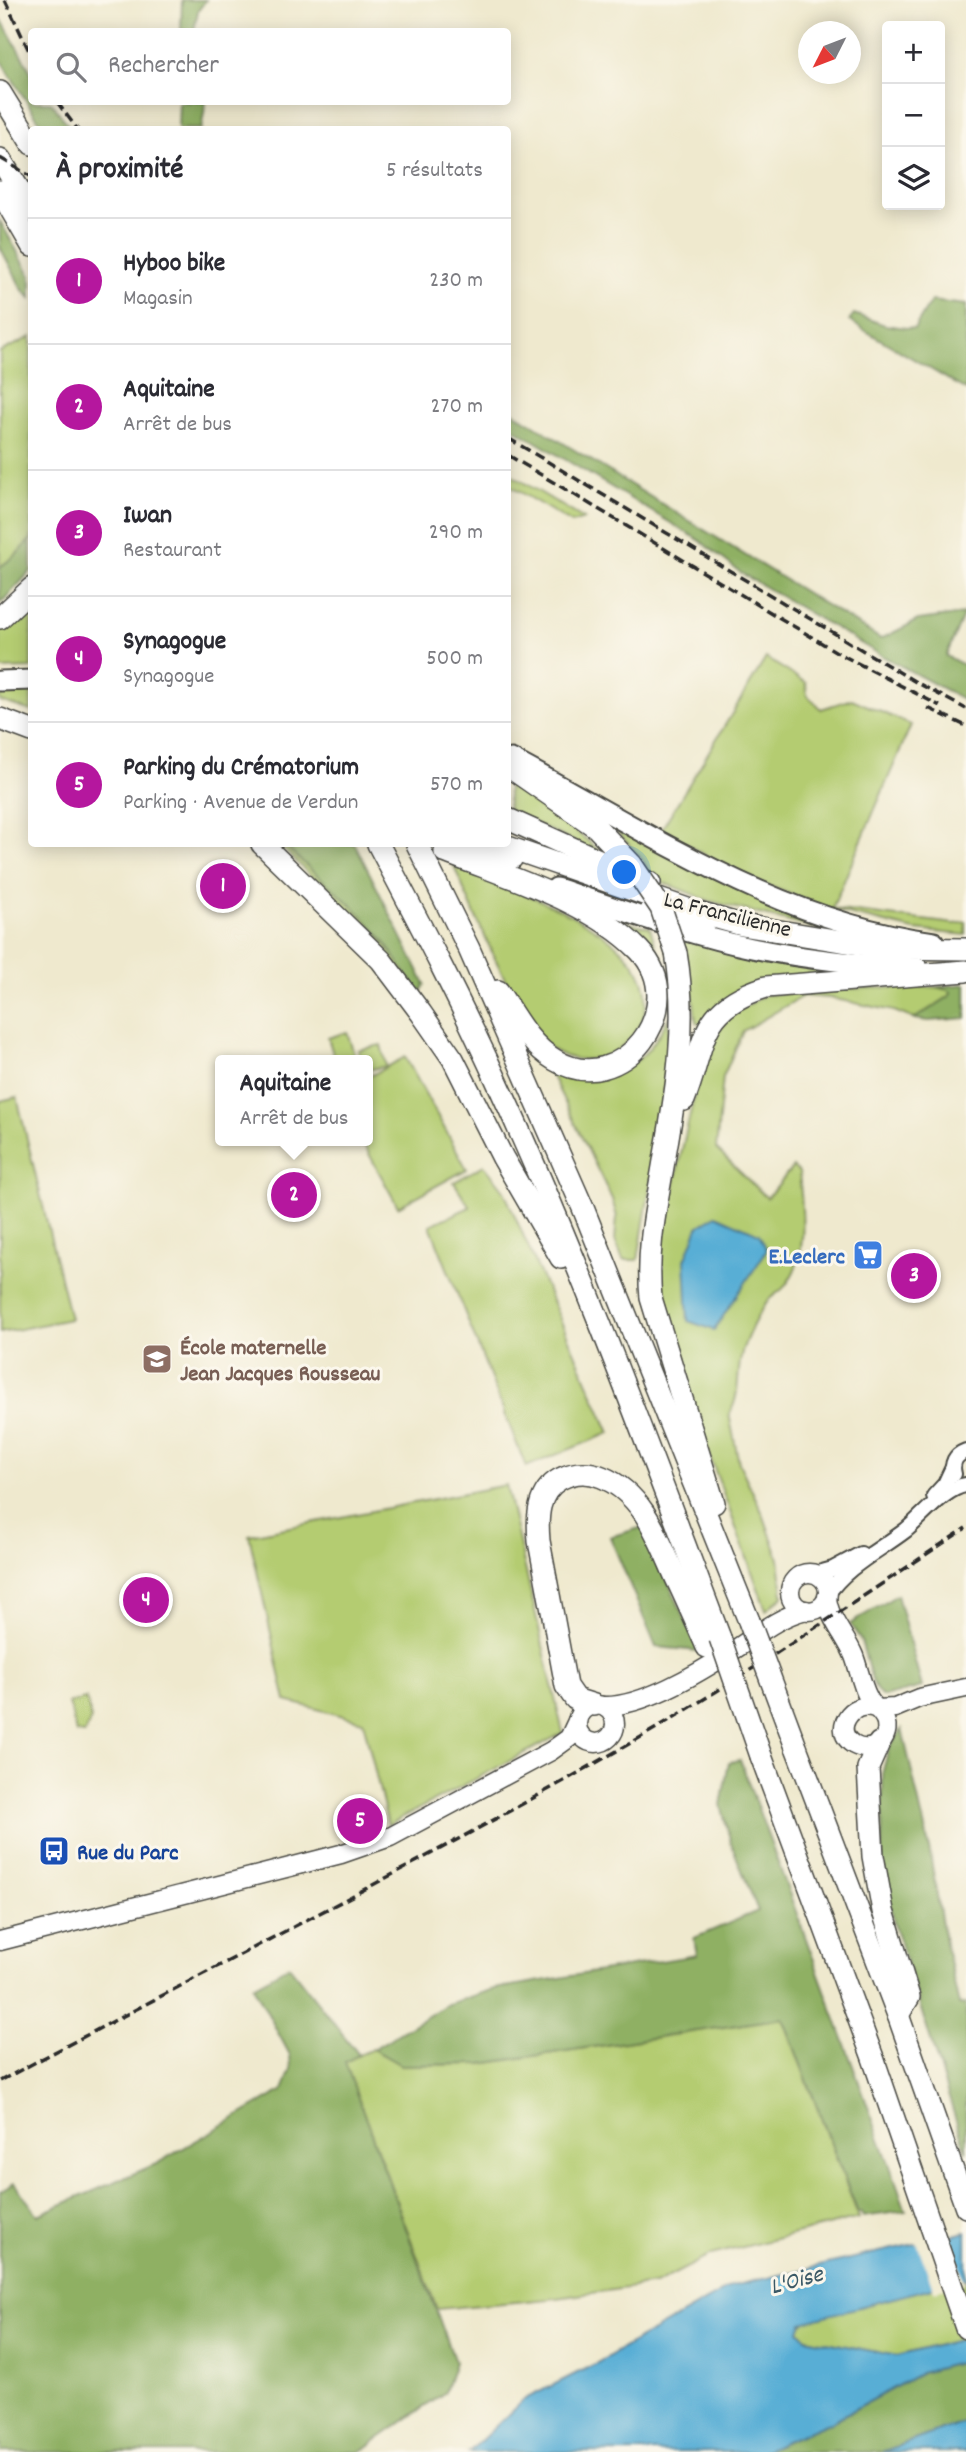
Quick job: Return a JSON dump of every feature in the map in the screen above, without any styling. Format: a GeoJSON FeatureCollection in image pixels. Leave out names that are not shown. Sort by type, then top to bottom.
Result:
{"type":"FeatureCollection","features":[{"type":"Feature","properties":{"kind":"highway"},"geometry":{"type":"LineString","coordinates":[[0,92],[28,138]]}},
{"type":"Feature","properties":{"kind":"highway"},"geometry":{"type":"LineString","coordinates":[[3,174],[28,205]]}},
{"type":"Feature","properties":{"kind":"highway"},"geometry":{"type":"LineString","coordinates":[[3,174],[28,236]]}},
{"type":"Feature","properties":{"kind":"highway"},"geometry":{"type":"LineString","coordinates":[[0,618],[28,592]]}},
{"type":"Feature","properties":{"kind":"highway"},"geometry":{"type":"LineString","coordinates":[[0,681],[28,680]]}},
{"type":"Feature","properties":{"kind":"highway"},"geometry":{"type":"LineString","coordinates":[[0,710],[28,719]]}},
{"type":"Feature","properties":{"kind":"highway"},"geometry":{"type":"LineString","coordinates":[[0,719],[28,730]]}},
{"type":"Feature","properties":{"kind":"highway","name":"La Francilienne"},"geometry":{"type":"LineString","coordinates":[[511,759],[719,873],[780,901],[836,921],[891,935],[966,947]]}},
{"type":"Feature","properties":{"kind":"highway"},"geometry":{"type":"LineString","coordinates":[[511,768],[596,827],[632,865],[661,908],[676,953],[683,1002],[682,1029],[668,1137],[649,1249],[651,1298],[712,1493],[721,1550]]}},
{"type":"Feature","properties":{"kind":"highway"},"geometry":{"type":"LineString","coordinates":[[511,820],[712,909],[790,934]]}},
{"type":"Feature","properties":{"kind":"highway"},"geometry":{"type":"LineString","coordinates":[[265,847],[381,960],[421,1013],[453,1059],[503,1158],[599,1323]]}},
{"type":"Feature","properties":{"kind":"highway"},"geometry":{"type":"LineString","coordinates":[[418,847],[469,949],[583,1208],[753,1627],[898,2015],[966,2207]]}},
{"type":"Feature","properties":{"kind":"highway"},"geometry":{"type":"LineString","coordinates":[[477,847],[627,900],[706,935]]}},
{"type":"Feature","properties":{"kind":"highway"},"geometry":{"type":"LineString","coordinates":[[508,847],[699,913],[742,925],[884,948],[966,947]]}},
{"type":"Feature","properties":{"kind":"highway"},"geometry":{"type":"LineString","coordinates":[[382,851],[499,1086],[557,1219],[599,1323],[714,1643]]}},
{"type":"Feature","properties":{"kind":"highway"},"geometry":{"type":"LineString","coordinates":[[445,852],[582,910],[629,941],[650,965],[656,981],[658,996],[654,1020],[638,1047],[617,1062],[592,1069],[574,1068],[557,1062],[528,1036],[469,949]]}},
{"type":"Feature","properties":{"kind":"highway","name":"La Francilienne"},"geometry":{"type":"LineString","coordinates":[[445,852],[633,914],[751,947],[848,963],[966,970]]}},
{"type":"Feature","properties":{"kind":"highway"},"geometry":{"type":"LineString","coordinates":[[668,1137],[709,1026],[726,1006],[744,994],[766,987],[966,970]]}},
{"type":"Feature","properties":{"kind":"highway"},"geometry":{"type":"LineString","coordinates":[[598,1705],[575,1699],[566,1686],[539,1541],[538,1521],[545,1493],[559,1479],[579,1473],[598,1475],[617,1484],[633,1498],[657,1536],[714,1643],[731,1668],[872,2055],[966,2328]]}},
{"type":"Feature","properties":{"kind":"highway"},"geometry":{"type":"LineString","coordinates":[[881,1741],[868,1768],[870,1826],[883,1910],[909,1997],[898,2015]]}},
{"type":"Feature","properties":{"kind":"main road"},"geometry":{"type":"LineString","coordinates":[[0,1941],[352,1850],[390,1837],[551,1751],[569,1738],[581,1712],[598,1705],[625,1703],[657,1692],[728,1654],[753,1627],[784,1604],[797,1577],[807,1573],[815,1574],[825,1583],[828,1609],[844,1634],[867,1696],[886,1722],[887,1731],[881,1741]]}},
{"type":"Feature","properties":{"kind":"main road"},"geometry":{"type":"LineString","coordinates":[[790,1590],[794,1603],[823,1621],[842,1650],[853,1691],[844,1728],[846,1737],[852,1744],[866,1748],[881,1741],[906,1715],[940,1694]]}},
{"type":"Feature","properties":{"kind":"main road"},"geometry":{"type":"LineString","coordinates":[[753,1627],[821,1606],[827,1596]]}},
{"type":"Feature","properties":{"kind":"main road"},"geometry":{"type":"LineString","coordinates":[[849,1713],[861,1706],[876,1709],[895,1708],[919,1698],[966,1688]]}},
{"type":"Feature","properties":{"kind":"main road"},"geometry":{"type":"LineString","coordinates":[[551,1751],[604,1741],[633,1711],[657,1692]]}},
{"type":"Feature","properties":{"kind":"main road"},"geometry":{"type":"LineString","coordinates":[[598,1705],[613,1716],[615,1726],[612,1734]]}},
{"type":"Feature","properties":{"kind":"main road"},"geometry":{"type":"LineString","coordinates":[[577,1721],[581,1735],[593,1743]]}},
{"type":"Feature","properties":{"kind":"street"},"geometry":{"type":"LineString","coordinates":[[815,1574],[836,1568],[891,1534],[942,1488],[956,1457],[966,1451]]}},
{"type":"Feature","properties":{"kind":"street"},"geometry":{"type":"LineString","coordinates":[[953,1467],[956,1478],[966,1485]]}},
{"type":"Feature","properties":{"kind":"street"},"geometry":{"type":"LineString","coordinates":[[827,1596],[836,1583],[856,1566],[906,1530],[952,1490],[966,1485]]}},
{"type":"Feature","properties":{"kind":"green space"},"geometry":{"type":"Polygon","coordinates":[[[182,0],[206,0],[198,11],[195,28],[181,28],[182,0]]]}},
{"type":"Feature","properties":{"kind":"green space"},"geometry":{"type":"Polygon","coordinates":[[[0,17],[28,67],[28,104],[0,59],[0,17]]]}},
{"type":"Feature","properties":{"kind":"green space"},"geometry":{"type":"Polygon","coordinates":[[[29,105],[53,105],[69,126],[42,126],[29,105]]]}},
{"type":"Feature","properties":{"kind":"green space"},"geometry":{"type":"Polygon","coordinates":[[[179,105],[205,105],[202,126],[178,126],[179,105]]]}},
{"type":"Feature","properties":{"kind":"green space"},"geometry":{"type":"Polygon","coordinates":[[[0,221],[28,271],[28,296],[22,289],[0,247],[0,221]]]}},
{"type":"Feature","properties":{"kind":"green space"},"geometry":{"type":"Polygon","coordinates":[[[931,301],[966,305],[966,390],[849,321],[854,314],[885,325],[914,329],[931,301]]]}},
{"type":"Feature","properties":{"kind":"green space"},"geometry":{"type":"Polygon","coordinates":[[[28,338],[28,542],[0,567],[0,352],[28,338]]]}},
{"type":"Feature","properties":{"kind":"green space"},"geometry":{"type":"Polygon","coordinates":[[[511,411],[881,639],[918,620],[964,614],[946,656],[966,666],[966,701],[884,657],[741,573],[699,540],[511,427],[511,411]]]}},
{"type":"Feature","properties":{"kind":"green space"},"geometry":{"type":"Polygon","coordinates":[[[511,475],[584,519],[572,523],[511,487],[511,475]]]}},
{"type":"Feature","properties":{"kind":"green space"},"geometry":{"type":"Polygon","coordinates":[[[28,542],[28,574],[0,604],[0,567],[28,542]]]}},
{"type":"Feature","properties":{"kind":"green space"},"geometry":{"type":"Polygon","coordinates":[[[28,599],[28,668],[0,669],[0,626],[28,599]]]}},
{"type":"Feature","properties":{"kind":"green space"},"geometry":{"type":"Polygon","coordinates":[[[766,658],[806,683],[807,695],[821,709],[852,699],[911,725],[832,909],[955,924],[966,922],[966,935],[914,930],[832,910],[745,877],[661,830],[766,658]]]}},
{"type":"Feature","properties":{"kind":"green space"},"geometry":{"type":"Polygon","coordinates":[[[0,688],[28,689],[28,710],[0,701],[0,688]]]}},
{"type":"Feature","properties":{"kind":"green space"},"geometry":{"type":"Polygon","coordinates":[[[511,787],[571,827],[605,857],[511,811],[511,787]]]}},
{"type":"Feature","properties":{"kind":"green space"},"geometry":{"type":"Polygon","coordinates":[[[595,813],[811,921],[816,927],[710,901],[654,879],[641,858],[615,829],[595,813]]]}},
{"type":"Feature","properties":{"kind":"green space"},"geometry":{"type":"Polygon","coordinates":[[[281,847],[286,847],[363,916],[402,966],[413,987],[365,929],[281,847]]]}},
{"type":"Feature","properties":{"kind":"green space"},"geometry":{"type":"Polygon","coordinates":[[[286,847],[356,847],[425,984],[421,992],[373,927],[286,847]]]}},
{"type":"Feature","properties":{"kind":"green space"},"geometry":{"type":"Polygon","coordinates":[[[454,866],[551,905],[599,932],[618,947],[634,964],[645,986],[646,1007],[639,1027],[626,1043],[609,1054],[589,1059],[567,1057],[540,1039],[525,1018],[509,987],[454,866]]]}},
{"type":"Feature","properties":{"kind":"green space"},"geometry":{"type":"Polygon","coordinates":[[[627,923],[650,927],[665,980],[625,925],[627,923]]]}},
{"type":"Feature","properties":{"kind":"green space"},"geometry":{"type":"Polygon","coordinates":[[[680,937],[782,963],[846,972],[771,979],[701,1024],[696,1022],[689,969],[680,937]]]}},
{"type":"Feature","properties":{"kind":"green space"},"geometry":{"type":"Polygon","coordinates":[[[966,984],[966,1018],[928,1021],[914,1019],[950,996],[951,992],[948,990],[936,987],[966,984]]]}},
{"type":"Feature","properties":{"kind":"green space"},"geometry":{"type":"Polygon","coordinates":[[[936,987],[948,990],[951,992],[950,996],[914,1019],[894,1011],[830,998],[803,996],[743,1031],[723,1077],[716,1149],[767,1198],[793,1167],[799,1172],[802,1201],[798,1260],[785,1286],[767,1301],[749,1333],[740,1360],[737,1392],[729,1414],[739,1463],[763,1514],[779,1559],[783,1596],[766,1610],[675,1361],[662,1311],[662,1239],[701,1065],[707,1047],[728,1017],[765,995],[827,989],[936,987]]]}},
{"type":"Feature","properties":{"kind":"green space"},"geometry":{"type":"Polygon","coordinates":[[[669,1016],[666,1078],[638,1260],[623,1260],[615,1240],[617,1217],[612,1199],[548,1068],[601,1074],[624,1069],[641,1058],[669,1016]]]}},
{"type":"Feature","properties":{"kind":"green space"},"geometry":{"type":"Polygon","coordinates":[[[347,1032],[354,1055],[333,1055],[328,1038],[347,1032]]]}},
{"type":"Feature","properties":{"kind":"green space"},"geometry":{"type":"Polygon","coordinates":[[[381,1045],[386,1066],[373,1069],[373,1055],[360,1055],[358,1050],[381,1045]]]}},
{"type":"Feature","properties":{"kind":"green space"},"geometry":{"type":"Polygon","coordinates":[[[405,1057],[467,1169],[398,1207],[365,1146],[373,1146],[373,1074],[405,1057]]]}},
{"type":"Feature","properties":{"kind":"green space"},"geometry":{"type":"Polygon","coordinates":[[[17,1097],[70,1319],[0,1333],[0,1101],[17,1097]]]}},
{"type":"Feature","properties":{"kind":"green space"},"geometry":{"type":"Polygon","coordinates":[[[484,1165],[503,1189],[610,1433],[526,1467],[430,1225],[470,1207],[454,1182],[484,1165]]]}},
{"type":"Feature","properties":{"kind":"green space"},"geometry":{"type":"Polygon","coordinates":[[[506,1485],[563,1733],[388,1825],[363,1721],[286,1701],[249,1535],[506,1485]]]}},
{"type":"Feature","properties":{"kind":"green space"},"geometry":{"type":"Polygon","coordinates":[[[643,1527],[700,1651],[656,1647],[610,1537],[643,1527]]]}},
{"type":"Feature","properties":{"kind":"green space"},"geometry":{"type":"Polygon","coordinates":[[[897,1595],[922,1687],[883,1697],[875,1687],[860,1639],[850,1624],[897,1595]]]}},
{"type":"Feature","properties":{"kind":"green space"},"geometry":{"type":"Polygon","coordinates":[[[86,1699],[91,1720],[84,1734],[76,1733],[69,1703],[86,1699]]]}},
{"type":"Feature","properties":{"kind":"green space"},"geometry":{"type":"Polygon","coordinates":[[[902,1729],[928,1842],[946,1948],[959,2005],[966,2004],[966,2152],[894,1924],[882,1858],[883,1770],[890,1746],[902,1729]]]}},
{"type":"Feature","properties":{"kind":"green space"},"geometry":{"type":"Polygon","coordinates":[[[740,1760],[906,2211],[863,2217],[861,2212],[858,2213],[783,2018],[481,2064],[401,2065],[373,2049],[448,2004],[494,1989],[697,1955],[694,1938],[758,1911],[731,1843],[721,1805],[729,1762],[740,1760]]]}},
{"type":"Feature","properties":{"kind":"green space"},"geometry":{"type":"Polygon","coordinates":[[[289,1966],[359,2055],[345,2062],[455,2362],[445,2392],[360,2452],[0,2452],[0,2192],[14,2183],[38,2215],[156,2164],[283,2090],[291,2070],[290,2055],[253,1986],[289,1966]]]}},
{"type":"Feature","properties":{"kind":"green space"},"geometry":{"type":"Polygon","coordinates":[[[783,2018],[859,2218],[711,2255],[655,2284],[549,2299],[437,2309],[344,2061],[373,2049],[402,2065],[481,2064],[783,2018]]]}},
{"type":"Feature","properties":{"kind":"green space"},"geometry":{"type":"Polygon","coordinates":[[[966,2279],[966,2338],[897,2356],[806,2338],[799,2331],[800,2325],[807,2319],[966,2279]]]}},
{"type":"Feature","properties":{"kind":"green space"},"geometry":{"type":"Polygon","coordinates":[[[966,2361],[966,2421],[882,2452],[760,2452],[831,2422],[921,2373],[966,2361]]]}},
{"type":"Feature","properties":{"kind":"water"},"geometry":{"type":"Polygon","coordinates":[[[716,1215],[759,1234],[767,1250],[714,1330],[688,1321],[685,1260],[698,1227],[716,1215]]]}},
{"type":"Feature","properties":{"kind":"water","name":"L'Oise"},"geometry":{"type":"Polygon","coordinates":[[[966,2232],[966,2279],[802,2322],[799,2331],[806,2338],[897,2356],[966,2338],[966,2361],[921,2373],[831,2422],[760,2452],[469,2452],[523,2400],[595,2364],[732,2286],[966,2232]]]}},
{"type":"Feature","properties":{"kind":"water"},"geometry":{"type":"Polygon","coordinates":[[[966,2421],[966,2452],[882,2452],[966,2421]]]}},
{"type":"Feature","properties":{"kind":"pier"},"geometry":{"type":"Polygon","coordinates":[[[948,2233],[965,2283],[934,2291],[916,2240],[948,2233]]]}},
{"type":"Feature","properties":{"kind":"railway"},"geometry":{"type":"LineString","coordinates":[[5,0],[28,49]]}},
{"type":"Feature","properties":{"kind":"railway"},"geometry":{"type":"LineString","coordinates":[[59,105],[75,126]]}},
{"type":"Feature","properties":{"kind":"railway"},"geometry":{"type":"LineString","coordinates":[[0,158],[28,175]]}},
{"type":"Feature","properties":{"kind":"railway"},"geometry":{"type":"LineString","coordinates":[[511,440],[914,681],[966,709]]}},
{"type":"Feature","properties":{"kind":"railway"},"geometry":{"type":"LineString","coordinates":[[511,457],[840,654],[940,706]]}},
{"type":"Feature","properties":{"kind":"railway"},"geometry":{"type":"LineString","coordinates":[[928,708],[966,726]]}},
{"type":"Feature","properties":{"kind":"railway"},"geometry":{"type":"LineString","coordinates":[[0,2081],[399,1871],[636,1740],[761,1663],[966,1528]]}},
{"type":"Feature","properties":{"kind":"place","name":"Hyboo bike"},"geometry":{"type":"Point","coordinates":[223,886]}},
{"type":"Feature","properties":{"kind":"place","name":"Aquitaine"},"geometry":{"type":"Point","coordinates":[294,1195]}},
{"type":"Feature","properties":{"kind":"place","name":"E.Leclerc"},"geometry":{"type":"Point","coordinates":[868,1255]}},
{"type":"Feature","properties":{"kind":"place","name":"Iwan"},"geometry":{"type":"Point","coordinates":[914,1276]}},
{"type":"Feature","properties":{"kind":"place","name":"École maternelle Jean Jacques Rousseau"},"geometry":{"type":"Point","coordinates":[157,1359]}},
{"type":"Feature","properties":{"kind":"place","name":"Synagogue"},"geometry":{"type":"Point","coordinates":[146,1600]}},
{"type":"Feature","properties":{"kind":"place","name":"Parking du Crématorium"},"geometry":{"type":"Point","coordinates":[360,1821]}},
{"type":"Feature","properties":{"kind":"place","name":"Rue du Parc"},"geometry":{"type":"Point","coordinates":[54,1851]}}]}
